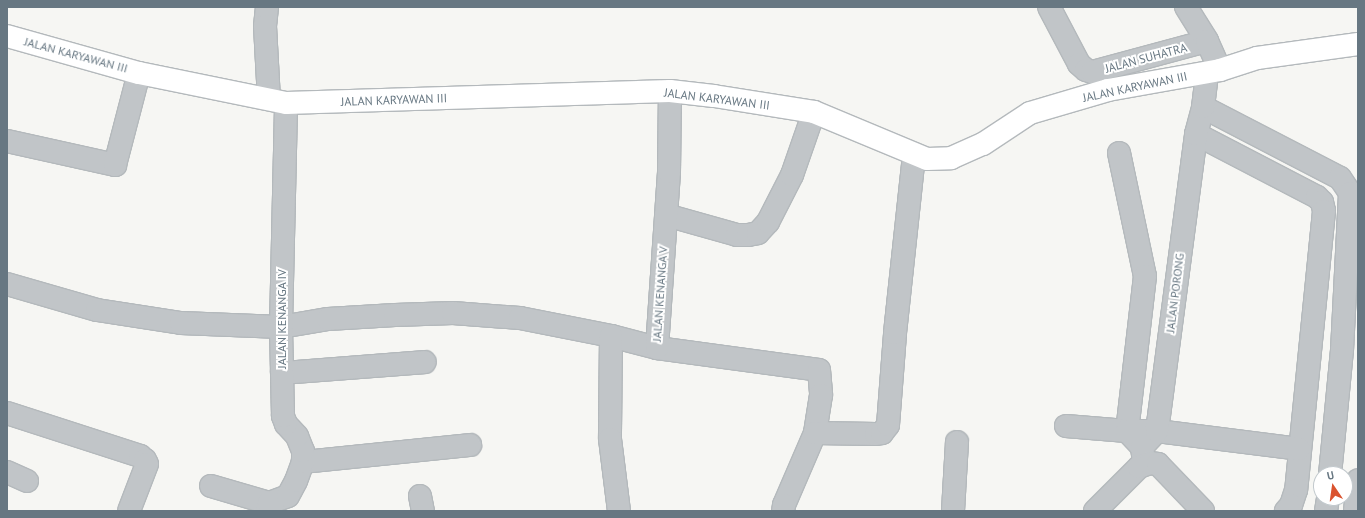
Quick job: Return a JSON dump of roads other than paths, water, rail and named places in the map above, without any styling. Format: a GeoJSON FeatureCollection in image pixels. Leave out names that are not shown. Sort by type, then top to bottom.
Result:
{"type":"FeatureCollection","features":[{"type":"Feature","properties":{"kind":"street","name":"JALAN KENANGA IV"},"geometry":{"type":"LineString","coordinates":[[267,7],[265,26],[277,101],[284,420],[296,436],[303,451],[303,462]]}},
{"type":"Feature","properties":{"kind":"street","name":"JALAN SUHATRA"},"geometry":{"type":"LineString","coordinates":[[1049,7],[1079,64],[1086,70],[1092,72],[1207,41]]}},
{"type":"Feature","properties":{"kind":"street"},"geometry":{"type":"LineString","coordinates":[[1186,7],[1207,41],[1213,71]]}},
{"type":"Feature","properties":{"kind":"street","name":"JALAN KARYAWAN III"},"geometry":{"type":"LineString","coordinates":[[7,36],[139,73],[277,101],[670,91],[814,112],[927,159],[951,158],[983,144],[1030,113],[1108,90],[1213,71],[1257,58],[1358,44]]}},
{"type":"Feature","properties":{"kind":"street","name":"JALAN PORONG"},"geometry":{"type":"LineString","coordinates":[[1157,431],[1196,134],[1213,71]]}},
{"type":"Feature","properties":{"kind":"street"},"geometry":{"type":"LineString","coordinates":[[7,142],[115,165],[139,73]]}},
{"type":"Feature","properties":{"kind":"street","name":"JALAN KENANGA V"},"geometry":{"type":"LineString","coordinates":[[7,284],[97,310],[139,315],[181,323],[281,327],[328,319],[453,313],[520,318],[612,336],[657,348],[666,215],[670,91]]}},
{"type":"Feature","properties":{"kind":"street"},"geometry":{"type":"LineString","coordinates":[[1203,107],[1340,178],[1350,193],[1342,350],[1331,466]]}},
{"type":"Feature","properties":{"kind":"street"},"geometry":{"type":"LineString","coordinates":[[666,215],[737,235],[748,236],[758,233],[768,222],[792,175],[814,112]]}},
{"type":"Feature","properties":{"kind":"street"},"geometry":{"type":"LineString","coordinates":[[1196,134],[1317,197],[1322,202],[1324,211],[1296,490],[1291,505],[1286,511]]}},
{"type":"Feature","properties":{"kind":"street"},"geometry":{"type":"LineString","coordinates":[[1119,153],[1145,276],[1127,431],[1142,459],[1158,464],[1203,511]]}},
{"type":"Feature","properties":{"kind":"street"},"geometry":{"type":"LineString","coordinates":[[815,433],[876,434],[882,433],[888,426],[895,333],[914,154]]}},
{"type":"Feature","properties":{"kind":"street"},"geometry":{"type":"LineString","coordinates":[[612,336],[610,439],[619,511]]}},
{"type":"Feature","properties":{"kind":"street"},"geometry":{"type":"LineString","coordinates":[[657,348],[690,351],[724,358],[819,370],[821,395],[815,433],[784,505],[783,511]]}},
{"type":"Feature","properties":{"kind":"street"},"geometry":{"type":"LineString","coordinates":[[282,373],[425,362]]}},
{"type":"Feature","properties":{"kind":"street"},"geometry":{"type":"LineString","coordinates":[[7,412],[140,456],[145,460],[147,464],[130,511]]}},
{"type":"Feature","properties":{"kind":"street"},"geometry":{"type":"LineString","coordinates":[[1066,426],[1127,431],[1157,431],[1299,449]]}},
{"type":"Feature","properties":{"kind":"street"},"geometry":{"type":"LineString","coordinates":[[1095,511],[1142,459],[1157,431]]}},
{"type":"Feature","properties":{"kind":"street"},"geometry":{"type":"LineString","coordinates":[[953,511],[957,442]]}},
{"type":"Feature","properties":{"kind":"street"},"geometry":{"type":"LineString","coordinates":[[211,486],[268,507],[288,496],[296,481],[303,462],[470,445]]}},
{"type":"Feature","properties":{"kind":"street"},"geometry":{"type":"LineString","coordinates":[[7,472],[27,481]]}},
{"type":"Feature","properties":{"kind":"street"},"geometry":{"type":"LineString","coordinates":[[1355,511],[1358,480]]}}]}
